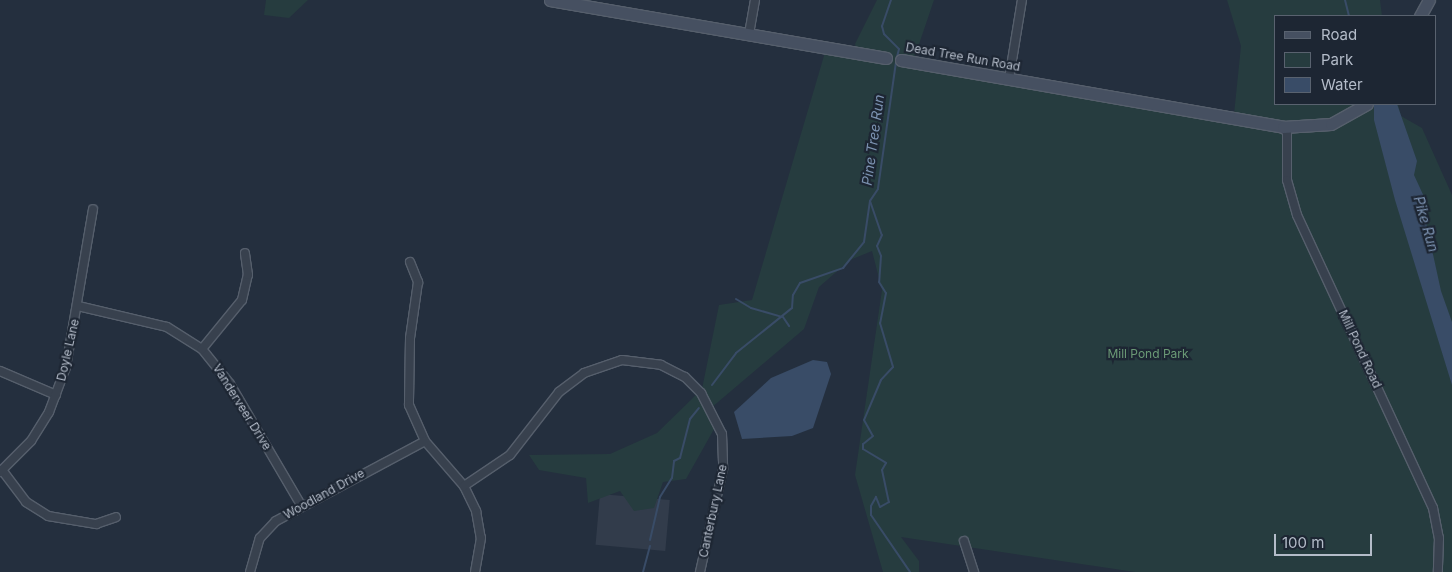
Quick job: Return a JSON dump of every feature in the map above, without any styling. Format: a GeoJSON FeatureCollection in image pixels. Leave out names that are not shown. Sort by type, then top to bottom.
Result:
{"type":"FeatureCollection","features":[{"type":"Feature","properties":{"kind":"street","name":"Dead Tree Run Road"},"geometry":{"type":"LineString","coordinates":[[550,0],[1283,127],[1332,124],[1365,105]]}},
{"type":"Feature","properties":{"kind":"street"},"geometry":{"type":"LineString","coordinates":[[748,34],[755,0]]}},
{"type":"Feature","properties":{"kind":"street"},"geometry":{"type":"LineString","coordinates":[[1009,79],[1022,0]]}},
{"type":"Feature","properties":{"kind":"street"},"geometry":{"type":"LineString","coordinates":[[1421,15],[1429,0]]}},
{"type":"Feature","properties":{"kind":"street","name":"Mill Pond Road"},"geometry":{"type":"LineString","coordinates":[[1283,127],[1286,133],[1287,180],[1297,215],[1433,508],[1438,538],[1438,572]]}},
{"type":"Feature","properties":{"kind":"street","name":"Doyle Lane"},"geometry":{"type":"LineString","coordinates":[[1,471],[30,441],[56,395],[66,367],[78,306],[93,208]]}},
{"type":"Feature","properties":{"kind":"street"},"geometry":{"type":"LineString","coordinates":[[202,349],[242,300],[248,274],[245,253]]}},
{"type":"Feature","properties":{"kind":"street"},"geometry":{"type":"LineString","coordinates":[[410,262],[418,282],[410,338],[407,394],[425,441],[464,486],[479,525],[475,572]]}},
{"type":"Feature","properties":{"kind":"street","name":"Vanderveer Drive"},"geometry":{"type":"LineString","coordinates":[[78,306],[167,326],[202,349],[230,384],[301,505]]}},
{"type":"Feature","properties":{"kind":"street","name":"Canterbury Lane"},"geometry":{"type":"LineString","coordinates":[[464,486],[510,455],[559,392],[584,373],[622,360],[661,365],[685,377],[702,392],[722,434],[723,469],[700,572]]}},
{"type":"Feature","properties":{"kind":"street"},"geometry":{"type":"LineString","coordinates":[[0,370],[56,395]]}},
{"type":"Feature","properties":{"kind":"street","name":"Woodland Drive"},"geometry":{"type":"LineString","coordinates":[[250,572],[260,538],[269,526],[301,505],[425,441]]}},
{"type":"Feature","properties":{"kind":"street"},"geometry":{"type":"LineString","coordinates":[[1,471],[26,502],[48,516],[96,524],[116,517]]}},
{"type":"Feature","properties":{"kind":"street"},"geometry":{"type":"LineString","coordinates":[[964,541],[974,572]]}},
{"type":"Feature","properties":{"kind":"shaded area"},"geometry":{"type":"Polygon","coordinates":[[[600,494],[670,500],[665,551],[596,545],[600,494]]]}},
{"type":"Feature","properties":{"kind":"green space"},"geometry":{"type":"Polygon","coordinates":[[[266,0],[308,0],[289,18],[264,15],[266,0]]]}},
{"type":"Feature","properties":{"kind":"green space","name":"Mill Pond Park"},"geometry":{"type":"Polygon","coordinates":[[[877,0],[934,0],[914,59],[1233,124],[1241,46],[1227,0],[1380,0],[1382,15],[1274,15],[1274,105],[1398,105],[1401,116],[1422,128],[1452,195],[1452,572],[1135,572],[901,537],[919,561],[919,572],[883,572],[855,475],[882,290],[872,251],[850,260],[819,287],[804,329],[711,408],[718,422],[686,479],[663,482],[654,508],[634,511],[620,491],[588,503],[586,478],[539,470],[529,455],[610,454],[657,433],[702,389],[719,305],[752,300],[826,49],[857,54],[855,44],[877,0]]]}},
{"type":"Feature","properties":{"kind":"water"},"geometry":{"type":"Polygon","coordinates":[[[1374,105],[1397,105],[1417,161],[1414,175],[1426,201],[1424,213],[1441,291],[1452,322],[1452,385],[1395,200],[1374,120],[1374,105]]]}},
{"type":"Feature","properties":{"kind":"water"},"geometry":{"type":"Polygon","coordinates":[[[813,360],[827,362],[831,374],[813,428],[792,436],[742,439],[734,412],[771,378],[813,360]]]}},
{"type":"Feature","properties":{"kind":"waterway","name":"Pine Tree Run"},"geometry":{"type":"LineString","coordinates":[[891,0],[882,26],[884,34],[899,49],[897,57]]}},
{"type":"Feature","properties":{"kind":"waterway","name":"Pike Run"},"geometry":{"type":"LineString","coordinates":[[1345,0],[1349,15]]}},
{"type":"Feature","properties":{"kind":"waterway","name":"Pine Tree Run"},"geometry":{"type":"LineString","coordinates":[[896,62],[878,189],[870,201],[882,235],[877,246],[881,256],[879,282],[886,293],[880,323],[893,367],[881,380],[864,420],[873,436],[863,444],[863,449],[886,463],[882,470],[889,502],[880,507],[876,497],[871,506],[871,515],[910,572]]}},
{"type":"Feature","properties":{"kind":"waterway"},"geometry":{"type":"LineString","coordinates":[[712,385],[736,353],[792,308],[793,295],[800,283],[843,268],[864,242],[870,201]]}},
{"type":"Feature","properties":{"kind":"waterway"},"geometry":{"type":"LineString","coordinates":[[736,299],[751,308],[783,317],[789,326]]}},
{"type":"Feature","properties":{"kind":"waterway"},"geometry":{"type":"LineString","coordinates":[[650,540],[660,497],[672,478],[674,461],[680,458],[690,419],[699,408]]}},
{"type":"Feature","properties":{"kind":"waterway"},"geometry":{"type":"LineString","coordinates":[[643,572],[650,546]]}}]}
